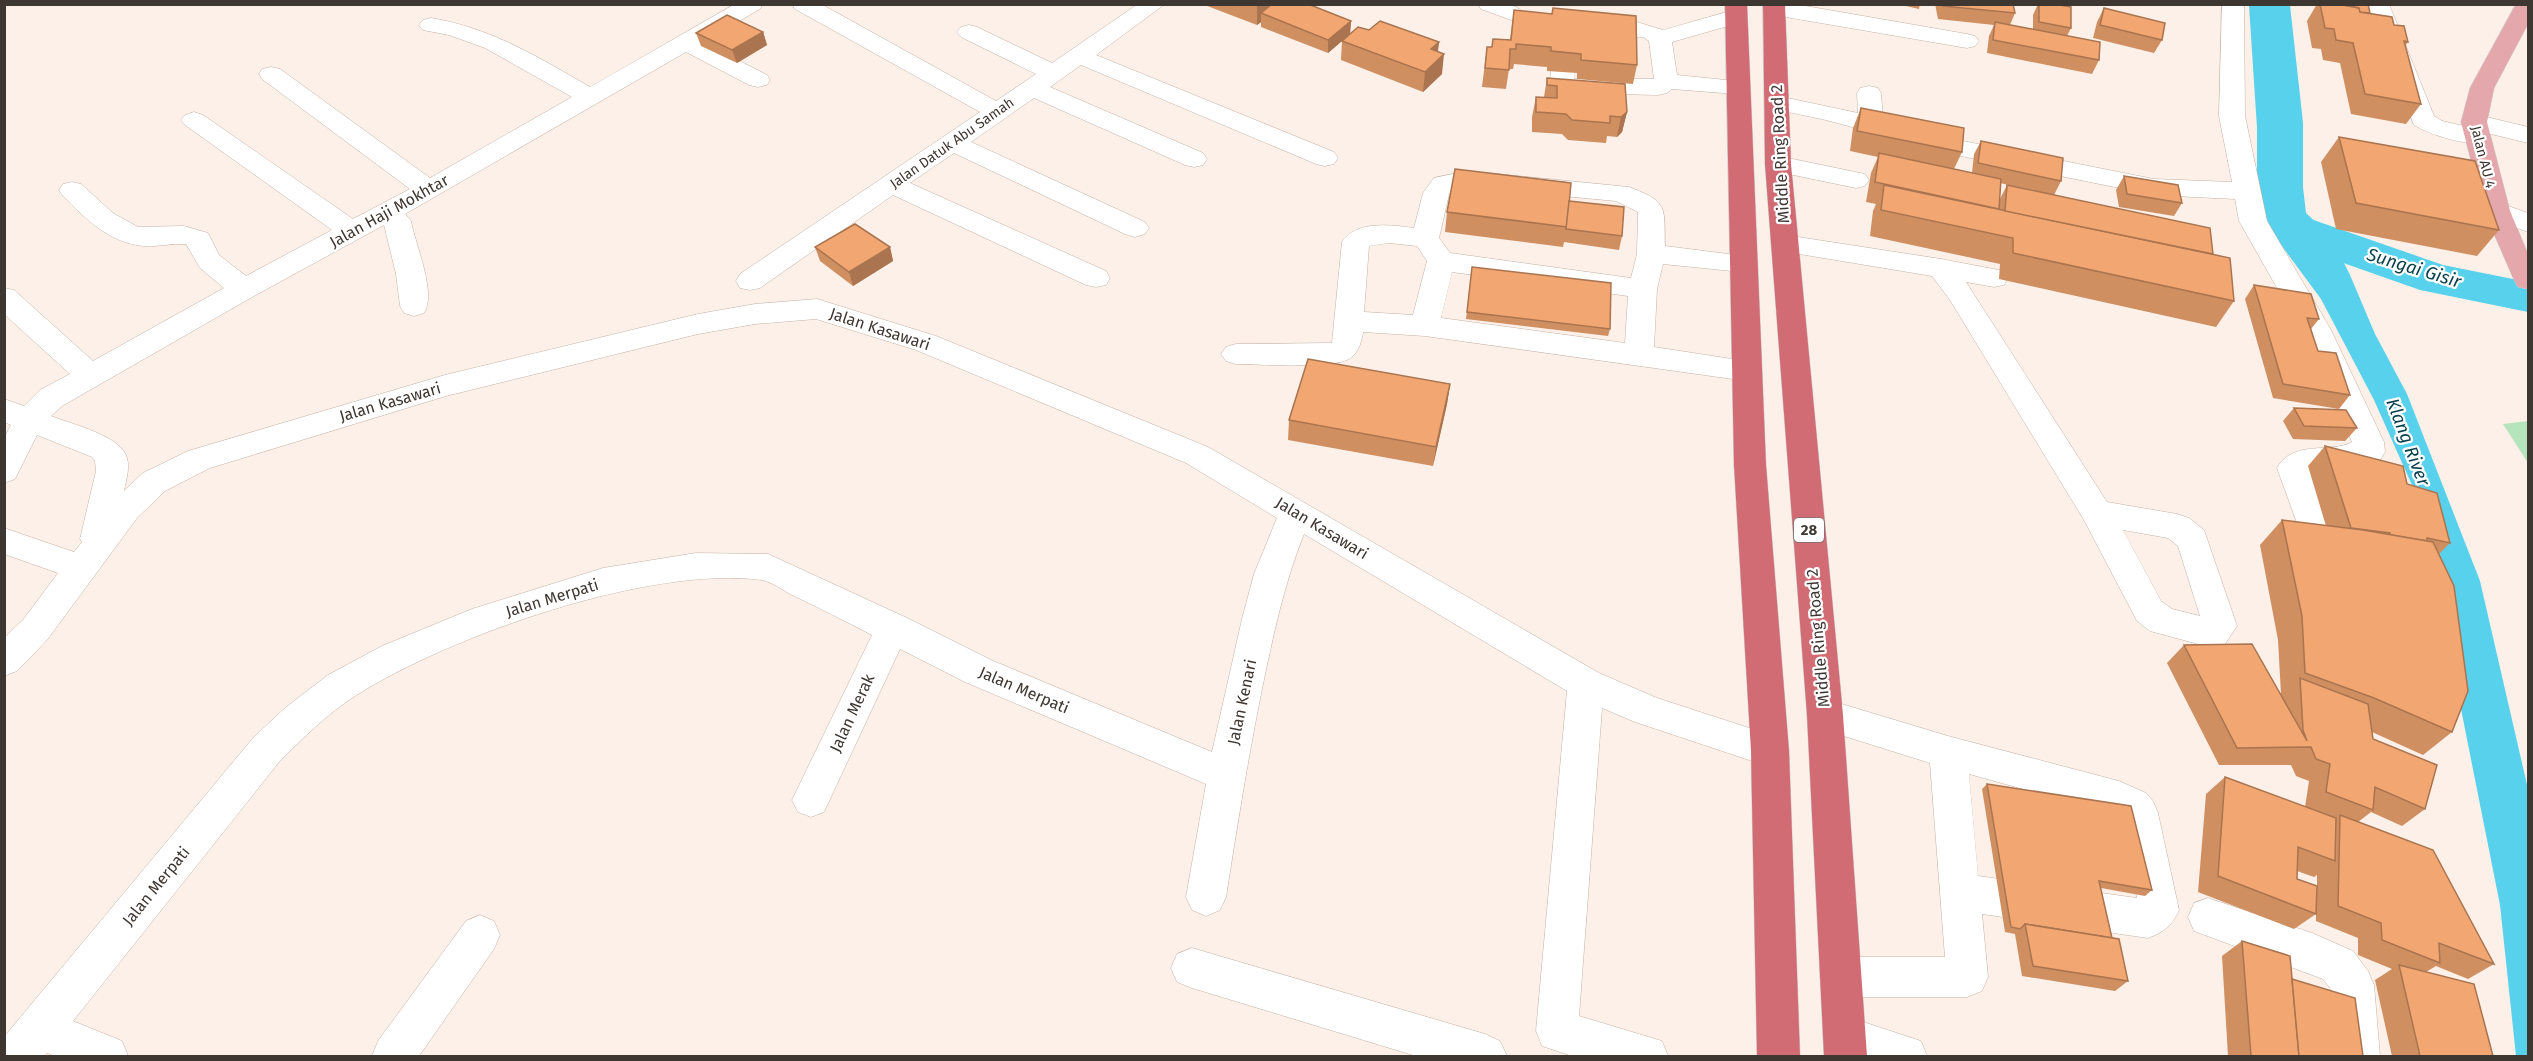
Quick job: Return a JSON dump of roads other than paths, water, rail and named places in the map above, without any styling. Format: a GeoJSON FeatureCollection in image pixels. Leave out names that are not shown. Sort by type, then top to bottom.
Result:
{"type":"FeatureCollection","features":[{"type":"Feature","properties":{"kind":"highway","name":"Middle Ring Road 2"},"geometry":{"type":"LineString","coordinates":[[1774,6],[1778,164],[1825,715],[1846,1047]]}},
{"type":"Feature","properties":{"kind":"highway"},"geometry":{"type":"LineString","coordinates":[[1735,11],[1750,465],[1770,751],[1779,1056]]}},
{"type":"Feature","properties":{"kind":"main road","name":"Jalan AU 4"},"geometry":{"type":"LineString","coordinates":[[2524,272],[2497,212],[2475,130],[2482,88],[2528,4]]}},
{"type":"Feature","properties":{"kind":"street","name":"Jalan Haji Mokhtar"},"geometry":{"type":"LineString","coordinates":[[4,471],[17,415],[429,190],[752,4]]}},
{"type":"Feature","properties":{"kind":"street"},"geometry":{"type":"LineString","coordinates":[[803,4],[997,111]]}},
{"type":"Feature","properties":{"kind":"street","name":"Jalan Datuk Abu Samah"},"geometry":{"type":"LineString","coordinates":[[750,282],[1154,4]]}},
{"type":"Feature","properties":{"kind":"street"},"geometry":{"type":"LineString","coordinates":[[1489,4],[1511,13]]}},
{"type":"Feature","properties":{"kind":"street"},"geometry":{"type":"LineString","coordinates":[[2233,4],[2232,116],[2253,221],[2316,330],[2368,442],[2369,452],[2358,456],[2300,462],[2293,468],[2322,545]]}},
{"type":"Feature","properties":{"kind":"street"},"geometry":{"type":"LineString","coordinates":[[2377,4],[2423,120],[2433,126],[2529,135]]}},
{"type":"Feature","properties":{"kind":"street"},"geometry":{"type":"LineString","coordinates":[[1774,6],[1967,41]]}},
{"type":"Feature","properties":{"kind":"street"},"geometry":{"type":"LineString","coordinates":[[1659,38],[1735,11]]}},
{"type":"Feature","properties":{"kind":"street"},"geometry":{"type":"LineString","coordinates":[[430,25],[456,28],[479,36],[590,97]]}},
{"type":"Feature","properties":{"kind":"street"},"geometry":{"type":"LineString","coordinates":[[1666,81],[1659,38],[1651,32],[1637,29],[1566,28],[1562,82],[1568,86],[1658,88],[1666,81],[1736,87]]}},
{"type":"Feature","properties":{"kind":"street"},"geometry":{"type":"LineString","coordinates":[[969,32],[1054,73]]}},
{"type":"Feature","properties":{"kind":"street"},"geometry":{"type":"LineString","coordinates":[[686,43],[758,80]]}},
{"type":"Feature","properties":{"kind":"street"},"geometry":{"type":"LineString","coordinates":[[1079,56],[1325,158]]}},
{"type":"Feature","properties":{"kind":"street"},"geometry":{"type":"LineString","coordinates":[[272,74],[429,190]]}},
{"type":"Feature","properties":{"kind":"street"},"geometry":{"type":"LineString","coordinates":[[1032,88],[1194,159]]}},
{"type":"Feature","properties":{"kind":"street"},"geometry":{"type":"LineString","coordinates":[[1869,93],[1871,125]]}},
{"type":"Feature","properties":{"kind":"street"},"geometry":{"type":"LineString","coordinates":[[1778,103],[1829,113],[1956,147],[2154,187],[2246,191]]}},
{"type":"Feature","properties":{"kind":"street"},"geometry":{"type":"LineString","coordinates":[[194,120],[353,232]]}},
{"type":"Feature","properties":{"kind":"street"},"geometry":{"type":"LineString","coordinates":[[1954,121],[1956,147]]}},
{"type":"Feature","properties":{"kind":"street"},"geometry":{"type":"LineString","coordinates":[[952,142],[1135,228]]}},
{"type":"Feature","properties":{"kind":"street"},"geometry":{"type":"LineString","coordinates":[[1778,164],[1856,180]]}},
{"type":"Feature","properties":{"kind":"street"},"geometry":{"type":"LineString","coordinates":[[1425,326],[1436,193],[1443,184],[1467,179],[1620,193],[1638,200],[1651,210],[1651,254],[1643,289],[1639,356]]}},
{"type":"Feature","properties":{"kind":"street"},"geometry":{"type":"LineString","coordinates":[[892,184],[1096,278]]}},
{"type":"Feature","properties":{"kind":"street"},"geometry":{"type":"LineString","coordinates":[[72,190],[106,221],[124,232],[142,237],[186,234],[198,239],[199,250],[210,262],[244,289]]}},
{"type":"Feature","properties":{"kind":"street"},"geometry":{"type":"LineString","coordinates":[[2497,212],[2529,223]]}},
{"type":"Feature","properties":{"kind":"street"},"geometry":{"type":"LineString","coordinates":[[383,215],[397,221],[402,248],[411,270],[414,306]]}},
{"type":"Feature","properties":{"kind":"street"},"geometry":{"type":"LineString","coordinates":[[1236,354],[1332,354],[1342,350],[1347,342],[1356,242],[1364,236],[1377,234],[1433,250],[1643,289]]}},
{"type":"Feature","properties":{"kind":"street"},"geometry":{"type":"LineString","coordinates":[[1785,244],[1994,278]]}},
{"type":"Feature","properties":{"kind":"street"},"geometry":{"type":"LineString","coordinates":[[1651,254],[1742,263]]}},
{"type":"Feature","properties":{"kind":"street"},"geometry":{"type":"LineString","coordinates":[[1941,268],[1960,294],[2097,513]]}},
{"type":"Feature","properties":{"kind":"street"},"geometry":{"type":"LineString","coordinates":[[4,297],[90,375]]}},
{"type":"Feature","properties":{"kind":"street","name":"Jalan Kasawari"},"geometry":{"type":"LineString","coordinates":[[4,661],[35,630],[125,509],[154,482],[199,459],[445,386],[698,324],[755,314],[817,309],[926,343],[1197,455],[1586,684],[1648,711],[1770,751]]}},
{"type":"Feature","properties":{"kind":"street"},"geometry":{"type":"LineString","coordinates":[[1349,321],[1425,326],[1747,370]]}},
{"type":"Feature","properties":{"kind":"street"},"geometry":{"type":"LineString","coordinates":[[4,541],[88,557],[112,471],[111,457],[103,449],[17,415]]}},
{"type":"Feature","properties":{"kind":"street","name":"Jalan Kenari"},"geometry":{"type":"LineString","coordinates":[[1206,897],[1226,775],[1259,619],[1271,574],[1296,512]]}},
{"type":"Feature","properties":{"kind":"street","name":"Jalan Merpati"},"geometry":{"type":"LineString","coordinates":[[28,1043],[266,750],[298,719],[341,686],[395,656],[484,619],[603,582],[696,566],[768,567],[978,671],[1226,775]]}},
{"type":"Feature","properties":{"kind":"street","name":"Jalan Merak"},"geometry":{"type":"LineString","coordinates":[[811,800],[893,627]]}},
{"type":"Feature","properties":{"kind":"street"},"geometry":{"type":"LineString","coordinates":[[1586,684],[1556,1044],[1647,1056]]}},
{"type":"Feature","properties":{"kind":"street"},"geometry":{"type":"LineString","coordinates":[[1825,715],[1947,752],[2120,798],[2132,805],[2139,813],[2159,910],[2148,919],[1960,892]]}},
{"type":"Feature","properties":{"kind":"street"},"geometry":{"type":"LineString","coordinates":[[1841,978],[1967,977],[1947,752]]}},
{"type":"Feature","properties":{"kind":"street"},"geometry":{"type":"LineString","coordinates":[[2208,917],[2312,953],[2338,965],[2353,985],[2359,1056]]}},
{"type":"Feature","properties":{"kind":"street"},"geometry":{"type":"LineString","coordinates":[[393,1056],[480,935]]}},
{"type":"Feature","properties":{"kind":"street"},"geometry":{"type":"LineString","coordinates":[[1192,968],[1485,1056]]}},
{"type":"Feature","properties":{"kind":"street"},"geometry":{"type":"LineString","coordinates":[[28,1043],[107,1056]]}},
{"type":"Feature","properties":{"kind":"street"},"geometry":{"type":"LineString","coordinates":[[1846,1047],[1906,1056]]}},
{"type":"Feature","properties":{"kind":"water","name":"Klang River"},"geometry":{"type":"Polygon","coordinates":[[[2249,5],[2290,5],[2303,123],[2303,187],[2306,213],[2331,237],[2375,334],[2407,394],[2480,581],[2528,789],[2528,1056],[2516,1056],[2500,905],[2420,503],[2374,400],[2321,299],[2270,230],[2257,185],[2257,128],[2249,5]]]}},
{"type":"Feature","properties":{"kind":"waterway","name":"Sungai Gisir"},"geometry":{"type":"LineString","coordinates":[[2302,230],[2348,249],[2436,279],[2528,297]]}}]}
